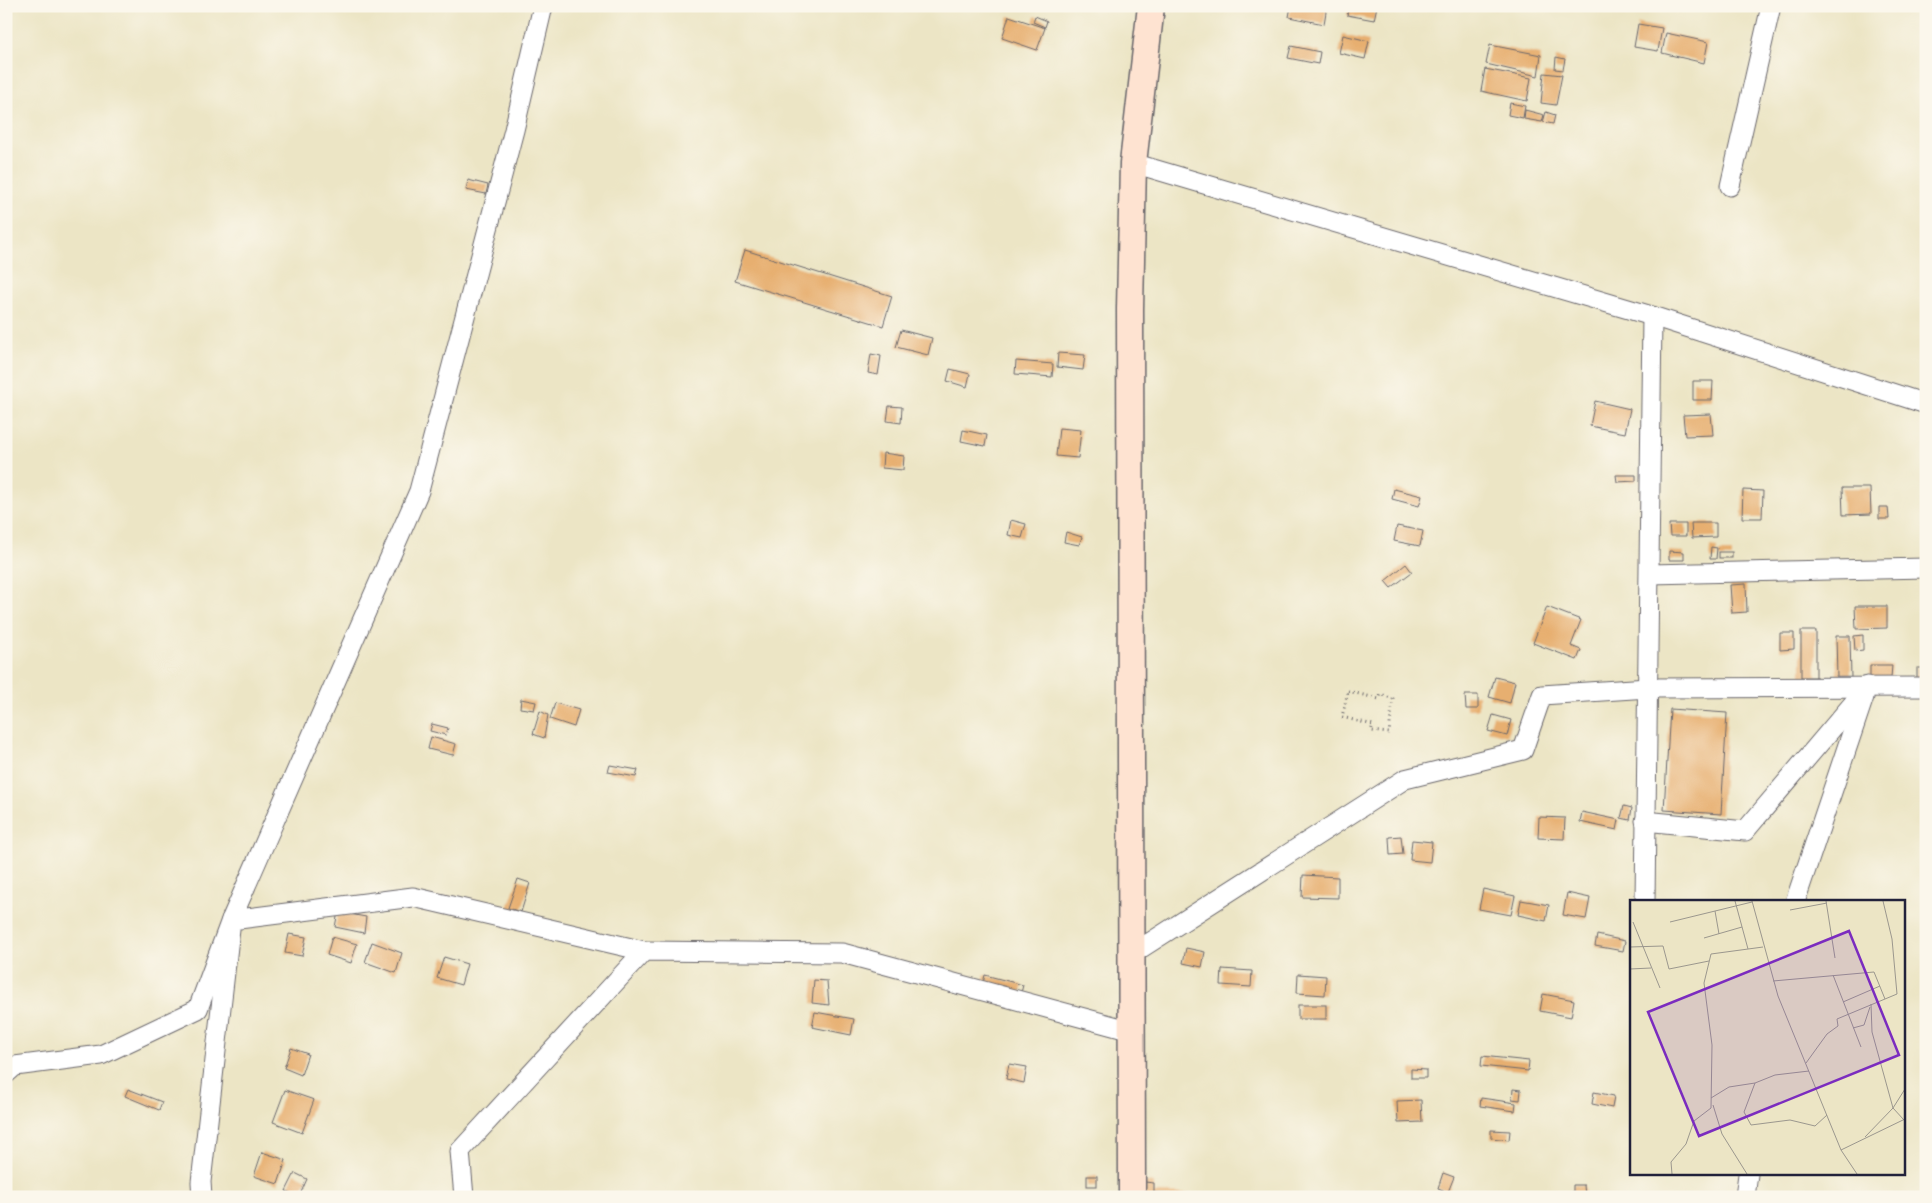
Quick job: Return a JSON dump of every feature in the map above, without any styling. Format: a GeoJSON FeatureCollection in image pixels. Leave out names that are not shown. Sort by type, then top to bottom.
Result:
{"type":"FeatureCollection","features":[{"type":"Feature","properties":{"kind":"main road"},"geometry":{"type":"LineString","coordinates":[[1132,1197],[1130,309],[1134,163],[1151,6]]}},
{"type":"Feature","properties":{"kind":"street"},"geometry":{"type":"LineString","coordinates":[[6,1074],[15,1066],[101,1055],[198,1009],[231,920],[419,491],[514,130],[543,6]]}},
{"type":"Feature","properties":{"kind":"street"},"geometry":{"type":"LineString","coordinates":[[1730,186],[1771,6]]}},
{"type":"Feature","properties":{"kind":"street"},"geometry":{"type":"LineString","coordinates":[[1134,163],[1652,316],[1926,404]]}},
{"type":"Feature","properties":{"kind":"street"},"geometry":{"type":"LineString","coordinates":[[1645,900],[1652,316]]}},
{"type":"Feature","properties":{"kind":"street"},"geometry":{"type":"LineString","coordinates":[[1650,574],[1926,568]]}},
{"type":"Feature","properties":{"kind":"street"},"geometry":{"type":"LineString","coordinates":[[1645,821],[1745,830],[1868,686]]}},
{"type":"Feature","properties":{"kind":"street"},"geometry":{"type":"LineString","coordinates":[[1796,900],[1868,686]]}},
{"type":"Feature","properties":{"kind":"street"},"geometry":{"type":"LineString","coordinates":[[1132,954],[1405,779],[1523,750],[1542,695],[1648,688],[1926,687]]}},
{"type":"Feature","properties":{"kind":"street"},"geometry":{"type":"LineString","coordinates":[[231,920],[413,897],[644,951],[842,953],[1132,1031]]}},
{"type":"Feature","properties":{"kind":"street"},"geometry":{"type":"LineString","coordinates":[[202,1197],[202,1182],[231,920]]}},
{"type":"Feature","properties":{"kind":"street"},"geometry":{"type":"LineString","coordinates":[[464,1197],[460,1150],[644,951]]}},
{"type":"Feature","properties":{"kind":"street"},"geometry":{"type":"LineString","coordinates":[[1744,1197],[1748,1176]]}},
{"type":"Feature","properties":{"kind":"path"},"geometry":{"type":"LineString","coordinates":[[1348,691],[1379,699],[1381,694],[1393,699],[1389,732],[1371,731],[1373,725],[1342,717],[1348,691]]}},
{"type":"Feature","properties":{"kind":"building"},"geometry":{"type":"Polygon","coordinates":[[[1291,6],[1327,6],[1324,24],[1289,17],[1291,6]]]}},
{"type":"Feature","properties":{"kind":"building"},"geometry":{"type":"Polygon","coordinates":[[[1349,6],[1377,6],[1374,20],[1347,15],[1349,6]]]}},
{"type":"Feature","properties":{"kind":"building"},"geometry":{"type":"Polygon","coordinates":[[[1009,16],[1045,28],[1037,50],[1002,38],[1009,16]]]}},
{"type":"Feature","properties":{"kind":"building"},"geometry":{"type":"Polygon","coordinates":[[[1035,16],[1047,21],[1045,27],[1033,22],[1035,16]]]}},
{"type":"Feature","properties":{"kind":"building"},"geometry":{"type":"Polygon","coordinates":[[[1638,24],[1662,28],[1658,51],[1634,47],[1638,24]]]}},
{"type":"Feature","properties":{"kind":"building"},"geometry":{"type":"Polygon","coordinates":[[[1666,33],[1708,42],[1704,63],[1662,53],[1666,33]]]}},
{"type":"Feature","properties":{"kind":"building"},"geometry":{"type":"Polygon","coordinates":[[[1343,35],[1369,41],[1365,59],[1339,53],[1343,35]]]}},
{"type":"Feature","properties":{"kind":"building"},"geometry":{"type":"Polygon","coordinates":[[[1490,45],[1541,55],[1538,76],[1486,64],[1490,45]]]}},
{"type":"Feature","properties":{"kind":"building"},"geometry":{"type":"Polygon","coordinates":[[[1291,46],[1320,52],[1318,64],[1288,58],[1291,46]]]}},
{"type":"Feature","properties":{"kind":"building"},"geometry":{"type":"Polygon","coordinates":[[[1556,57],[1565,59],[1563,70],[1555,69],[1556,57]]]}},
{"type":"Feature","properties":{"kind":"building"},"geometry":{"type":"Polygon","coordinates":[[[1485,69],[1531,78],[1527,101],[1481,91],[1485,69]]]}},
{"type":"Feature","properties":{"kind":"building"},"geometry":{"type":"Polygon","coordinates":[[[1544,73],[1562,75],[1556,105],[1541,103],[1544,73]]]}},
{"type":"Feature","properties":{"kind":"building"},"geometry":{"type":"Polygon","coordinates":[[[1510,103],[1525,106],[1523,118],[1508,115],[1510,103]]]}},
{"type":"Feature","properties":{"kind":"building"},"geometry":{"type":"Polygon","coordinates":[[[1525,110],[1544,115],[1542,122],[1524,119],[1525,110]]]}},
{"type":"Feature","properties":{"kind":"building"},"geometry":{"type":"Polygon","coordinates":[[[1546,112],[1555,115],[1553,124],[1543,122],[1546,112]]]}},
{"type":"Feature","properties":{"kind":"building"},"geometry":{"type":"Polygon","coordinates":[[[468,180],[488,185],[486,194],[466,190],[468,180]]]}},
{"type":"Feature","properties":{"kind":"building"},"geometry":{"type":"Polygon","coordinates":[[[745,250],[892,296],[883,326],[735,281],[745,250]]]}},
{"type":"Feature","properties":{"kind":"building"},"geometry":{"type":"Polygon","coordinates":[[[901,330],[932,338],[928,355],[896,347],[901,330]]]}},
{"type":"Feature","properties":{"kind":"building"},"geometry":{"type":"Polygon","coordinates":[[[1058,353],[1085,355],[1083,370],[1057,367],[1058,353]]]}},
{"type":"Feature","properties":{"kind":"building"},"geometry":{"type":"Polygon","coordinates":[[[871,354],[881,356],[878,375],[868,373],[871,354]]]}},
{"type":"Feature","properties":{"kind":"building"},"geometry":{"type":"Polygon","coordinates":[[[1016,361],[1053,364],[1052,377],[1015,374],[1016,361]]]}},
{"type":"Feature","properties":{"kind":"building"},"geometry":{"type":"Polygon","coordinates":[[[950,369],[970,374],[967,387],[947,381],[950,369]]]}},
{"type":"Feature","properties":{"kind":"building"},"geometry":{"type":"Polygon","coordinates":[[[1693,381],[1713,381],[1712,400],[1693,400],[1693,381]]]}},
{"type":"Feature","properties":{"kind":"building"},"geometry":{"type":"Polygon","coordinates":[[[1595,401],[1630,409],[1625,433],[1590,426],[1595,401]]]}},
{"type":"Feature","properties":{"kind":"building"},"geometry":{"type":"Polygon","coordinates":[[[889,406],[902,407],[901,423],[887,421],[889,406]]]}},
{"type":"Feature","properties":{"kind":"building"},"geometry":{"type":"Polygon","coordinates":[[[1711,414],[1713,435],[1685,436],[1683,415],[1711,414]]]}},
{"type":"Feature","properties":{"kind":"building"},"geometry":{"type":"Polygon","coordinates":[[[1059,428],[1081,430],[1078,458],[1056,456],[1059,428]]]}},
{"type":"Feature","properties":{"kind":"building"},"geometry":{"type":"Polygon","coordinates":[[[963,430],[987,435],[985,446],[961,441],[963,430]]]}},
{"type":"Feature","properties":{"kind":"building"},"geometry":{"type":"Polygon","coordinates":[[[883,453],[904,456],[903,470],[882,468],[883,453]]]}},
{"type":"Feature","properties":{"kind":"building"},"geometry":{"type":"Polygon","coordinates":[[[1616,475],[1636,475],[1636,481],[1617,482],[1616,475]]]}},
{"type":"Feature","properties":{"kind":"building"},"geometry":{"type":"Polygon","coordinates":[[[1842,488],[1870,488],[1871,514],[1843,515],[1842,488]]]}},
{"type":"Feature","properties":{"kind":"building"},"geometry":{"type":"Polygon","coordinates":[[[1394,489],[1422,496],[1419,506],[1392,499],[1394,489]]]}},
{"type":"Feature","properties":{"kind":"building"},"geometry":{"type":"Polygon","coordinates":[[[1743,490],[1763,491],[1762,518],[1742,518],[1743,490]]]}},
{"type":"Feature","properties":{"kind":"building"},"geometry":{"type":"Polygon","coordinates":[[[1879,507],[1888,507],[1889,519],[1879,519],[1879,507]]]}},
{"type":"Feature","properties":{"kind":"building"},"geometry":{"type":"Polygon","coordinates":[[[1011,520],[1026,524],[1022,538],[1008,535],[1011,520]]]}},
{"type":"Feature","properties":{"kind":"building"},"geometry":{"type":"Polygon","coordinates":[[[1691,523],[1716,523],[1716,537],[1692,538],[1691,523]]]}},
{"type":"Feature","properties":{"kind":"building"},"geometry":{"type":"Polygon","coordinates":[[[1669,524],[1686,524],[1686,536],[1670,536],[1669,524]]]}},
{"type":"Feature","properties":{"kind":"building"},"geometry":{"type":"Polygon","coordinates":[[[1397,526],[1423,531],[1420,546],[1394,541],[1397,526]]]}},
{"type":"Feature","properties":{"kind":"building"},"geometry":{"type":"Polygon","coordinates":[[[1066,532],[1082,537],[1079,545],[1064,542],[1066,532]]]}},
{"type":"Feature","properties":{"kind":"building"},"geometry":{"type":"Polygon","coordinates":[[[1711,547],[1717,548],[1716,559],[1710,559],[1711,547]]]}},
{"type":"Feature","properties":{"kind":"building"},"geometry":{"type":"Polygon","coordinates":[[[1669,551],[1684,552],[1684,560],[1669,560],[1669,551]]]}},
{"type":"Feature","properties":{"kind":"building"},"geometry":{"type":"Polygon","coordinates":[[[1719,552],[1732,552],[1732,558],[1719,558],[1719,552]]]}},
{"type":"Feature","properties":{"kind":"building"},"geometry":{"type":"Polygon","coordinates":[[[1406,564],[1412,572],[1391,588],[1385,581],[1406,564]]]}},
{"type":"Feature","properties":{"kind":"building"},"geometry":{"type":"Polygon","coordinates":[[[1746,584],[1747,612],[1732,613],[1730,585],[1746,584]]]}},
{"type":"Feature","properties":{"kind":"building"},"geometry":{"type":"Polygon","coordinates":[[[1855,606],[1887,606],[1887,628],[1856,629],[1855,606]]]}},
{"type":"Feature","properties":{"kind":"building"},"geometry":{"type":"Polygon","coordinates":[[[1547,607],[1581,620],[1571,646],[1581,650],[1577,660],[1533,643],[1547,607]]]}},
{"type":"Feature","properties":{"kind":"building"},"geometry":{"type":"Polygon","coordinates":[[[1801,631],[1816,631],[1816,677],[1801,677],[1801,631]]]}},
{"type":"Feature","properties":{"kind":"building"},"geometry":{"type":"Polygon","coordinates":[[[1780,633],[1794,633],[1794,649],[1780,650],[1780,633]]]}},
{"type":"Feature","properties":{"kind":"building"},"geometry":{"type":"Polygon","coordinates":[[[1863,635],[1863,650],[1855,651],[1854,636],[1863,635]]]}},
{"type":"Feature","properties":{"kind":"building"},"geometry":{"type":"Polygon","coordinates":[[[1836,636],[1850,636],[1851,678],[1837,678],[1836,636]]]}},
{"type":"Feature","properties":{"kind":"building"},"geometry":{"type":"Polygon","coordinates":[[[1870,665],[1892,665],[1891,678],[1870,678],[1870,665]]]}},
{"type":"Feature","properties":{"kind":"building"},"geometry":{"type":"Polygon","coordinates":[[[1917,668],[1926,668],[1926,678],[1917,678],[1917,668]]]}},
{"type":"Feature","properties":{"kind":"building"},"geometry":{"type":"Polygon","coordinates":[[[1495,677],[1515,682],[1510,703],[1489,697],[1495,677]]]}},
{"type":"Feature","properties":{"kind":"building"},"geometry":{"type":"Polygon","coordinates":[[[1465,695],[1478,695],[1478,709],[1466,709],[1465,695]]]}},
{"type":"Feature","properties":{"kind":"building"},"geometry":{"type":"Polygon","coordinates":[[[521,699],[536,702],[534,710],[520,708],[521,699]]]}},
{"type":"Feature","properties":{"kind":"building"},"geometry":{"type":"Polygon","coordinates":[[[555,703],[579,710],[574,727],[550,719],[555,703]]]}},
{"type":"Feature","properties":{"kind":"building"},"geometry":{"type":"Polygon","coordinates":[[[1670,709],[1727,713],[1721,814],[1664,810],[1670,709]]]}},
{"type":"Feature","properties":{"kind":"building"},"geometry":{"type":"Polygon","coordinates":[[[540,711],[548,715],[544,738],[533,734],[540,711]]]}},
{"type":"Feature","properties":{"kind":"building"},"geometry":{"type":"Polygon","coordinates":[[[1493,715],[1511,720],[1507,736],[1488,731],[1493,715]]]}},
{"type":"Feature","properties":{"kind":"building"},"geometry":{"type":"Polygon","coordinates":[[[432,724],[448,728],[446,735],[430,731],[432,724]]]}},
{"type":"Feature","properties":{"kind":"building"},"geometry":{"type":"Polygon","coordinates":[[[431,737],[456,744],[453,755],[428,749],[431,737]]]}},
{"type":"Feature","properties":{"kind":"building"},"geometry":{"type":"Polygon","coordinates":[[[610,765],[638,770],[636,777],[608,772],[610,765]]]}},
{"type":"Feature","properties":{"kind":"building"},"geometry":{"type":"Polygon","coordinates":[[[1624,806],[1632,808],[1630,820],[1621,818],[1624,806]]]}},
{"type":"Feature","properties":{"kind":"building"},"geometry":{"type":"Polygon","coordinates":[[[1582,812],[1619,820],[1617,830],[1580,822],[1582,812]]]}},
{"type":"Feature","properties":{"kind":"building"},"geometry":{"type":"Polygon","coordinates":[[[1539,817],[1565,818],[1564,839],[1538,838],[1539,817]]]}},
{"type":"Feature","properties":{"kind":"building"},"geometry":{"type":"Polygon","coordinates":[[[1401,836],[1403,854],[1390,855],[1389,837],[1401,836]]]}},
{"type":"Feature","properties":{"kind":"building"},"geometry":{"type":"Polygon","coordinates":[[[1412,840],[1432,842],[1430,862],[1410,860],[1412,840]]]}},
{"type":"Feature","properties":{"kind":"building"},"geometry":{"type":"Polygon","coordinates":[[[1303,875],[1338,877],[1338,898],[1302,897],[1303,875]]]}},
{"type":"Feature","properties":{"kind":"building"},"geometry":{"type":"Polygon","coordinates":[[[518,879],[530,883],[521,912],[508,908],[518,879]]]}},
{"type":"Feature","properties":{"kind":"building"},"geometry":{"type":"Polygon","coordinates":[[[1483,889],[1515,896],[1511,915],[1479,909],[1483,889]]]}},
{"type":"Feature","properties":{"kind":"building"},"geometry":{"type":"Polygon","coordinates":[[[1567,893],[1590,898],[1586,919],[1563,915],[1567,893]]]}},
{"type":"Feature","properties":{"kind":"building"},"geometry":{"type":"Polygon","coordinates":[[[1521,900],[1549,905],[1546,921],[1518,915],[1521,900]]]}},
{"type":"Feature","properties":{"kind":"building"},"geometry":{"type":"Polygon","coordinates":[[[338,912],[366,917],[364,933],[335,927],[338,912]]]}},
{"type":"Feature","properties":{"kind":"building"},"geometry":{"type":"Polygon","coordinates":[[[289,934],[306,937],[302,956],[285,953],[289,934]]]}},
{"type":"Feature","properties":{"kind":"building"},"geometry":{"type":"Polygon","coordinates":[[[1597,935],[1625,941],[1623,951],[1595,946],[1597,935]]]}},
{"type":"Feature","properties":{"kind":"building"},"geometry":{"type":"Polygon","coordinates":[[[332,937],[357,944],[351,963],[327,955],[332,937]]]}},
{"type":"Feature","properties":{"kind":"building"},"geometry":{"type":"Polygon","coordinates":[[[372,942],[402,953],[396,973],[365,962],[372,942]]]}},
{"type":"Feature","properties":{"kind":"building"},"geometry":{"type":"Polygon","coordinates":[[[1186,948],[1205,952],[1202,967],[1183,963],[1186,948]]]}},
{"type":"Feature","properties":{"kind":"building"},"geometry":{"type":"Polygon","coordinates":[[[444,957],[467,964],[461,985],[437,978],[444,957]]]}},
{"type":"Feature","properties":{"kind":"building"},"geometry":{"type":"Polygon","coordinates":[[[1222,969],[1252,971],[1251,987],[1221,985],[1222,969]]]}},
{"type":"Feature","properties":{"kind":"building"},"geometry":{"type":"Polygon","coordinates":[[[1298,974],[1326,976],[1325,995],[1297,993],[1298,974]]]}},
{"type":"Feature","properties":{"kind":"building"},"geometry":{"type":"Polygon","coordinates":[[[985,975],[1023,985],[1020,997],[982,987],[985,975]]]}},
{"type":"Feature","properties":{"kind":"building"},"geometry":{"type":"Polygon","coordinates":[[[814,980],[827,981],[829,1005],[812,1003],[814,980]]]}},
{"type":"Feature","properties":{"kind":"building"},"geometry":{"type":"Polygon","coordinates":[[[1543,994],[1574,1000],[1571,1017],[1540,1011],[1543,994]]]}},
{"type":"Feature","properties":{"kind":"building"},"geometry":{"type":"Polygon","coordinates":[[[1298,1005],[1326,1005],[1326,1019],[1298,1019],[1298,1005]]]}},
{"type":"Feature","properties":{"kind":"building"},"geometry":{"type":"Polygon","coordinates":[[[815,1012],[854,1019],[851,1035],[812,1027],[815,1012]]]}},
{"type":"Feature","properties":{"kind":"building"},"geometry":{"type":"Polygon","coordinates":[[[291,1048],[308,1054],[301,1075],[284,1068],[291,1048]]]}},
{"type":"Feature","properties":{"kind":"building"},"geometry":{"type":"Polygon","coordinates":[[[1482,1056],[1529,1061],[1528,1071],[1481,1066],[1482,1056]]]}},
{"type":"Feature","properties":{"kind":"building"},"geometry":{"type":"Polygon","coordinates":[[[1009,1064],[1027,1067],[1024,1083],[1006,1079],[1009,1064]]]}},
{"type":"Feature","properties":{"kind":"building"},"geometry":{"type":"Polygon","coordinates":[[[1411,1069],[1426,1070],[1426,1078],[1411,1078],[1411,1069]]]}},
{"type":"Feature","properties":{"kind":"building"},"geometry":{"type":"Polygon","coordinates":[[[128,1089],[162,1102],[159,1110],[125,1096],[128,1089]]]}},
{"type":"Feature","properties":{"kind":"building"},"geometry":{"type":"Polygon","coordinates":[[[1513,1089],[1521,1090],[1520,1100],[1512,1099],[1513,1089]]]}},
{"type":"Feature","properties":{"kind":"building"},"geometry":{"type":"Polygon","coordinates":[[[285,1090],[314,1100],[302,1133],[273,1122],[285,1090]]]}},
{"type":"Feature","properties":{"kind":"building"},"geometry":{"type":"Polygon","coordinates":[[[1594,1092],[1614,1096],[1612,1108],[1592,1104],[1594,1092]]]}},
{"type":"Feature","properties":{"kind":"building"},"geometry":{"type":"Polygon","coordinates":[[[1481,1098],[1516,1103],[1515,1111],[1480,1106],[1481,1098]]]}},
{"type":"Feature","properties":{"kind":"building"},"geometry":{"type":"Polygon","coordinates":[[[1421,1100],[1422,1122],[1398,1123],[1397,1101],[1421,1100]]]}},
{"type":"Feature","properties":{"kind":"building"},"geometry":{"type":"Polygon","coordinates":[[[1491,1130],[1510,1131],[1509,1140],[1491,1138],[1491,1130]]]}},
{"type":"Feature","properties":{"kind":"building"},"geometry":{"type":"Polygon","coordinates":[[[262,1152],[286,1160],[278,1184],[254,1176],[262,1152]]]}},
{"type":"Feature","properties":{"kind":"building"},"geometry":{"type":"Polygon","coordinates":[[[295,1173],[307,1179],[299,1197],[286,1191],[295,1173]]]}},
{"type":"Feature","properties":{"kind":"building"},"geometry":{"type":"Polygon","coordinates":[[[1443,1173],[1454,1177],[1448,1192],[1438,1188],[1443,1173]]]}},
{"type":"Feature","properties":{"kind":"building"},"geometry":{"type":"Polygon","coordinates":[[[1087,1176],[1097,1176],[1097,1186],[1087,1186],[1087,1176]]]}},
{"type":"Feature","properties":{"kind":"building"},"geometry":{"type":"Polygon","coordinates":[[[1145,1182],[1154,1183],[1154,1193],[1192,1194],[1191,1197],[1144,1197],[1145,1182]]]}},
{"type":"Feature","properties":{"kind":"building"},"geometry":{"type":"Polygon","coordinates":[[[1573,1185],[1584,1185],[1585,1197],[1573,1197],[1573,1185]]]}}]}
